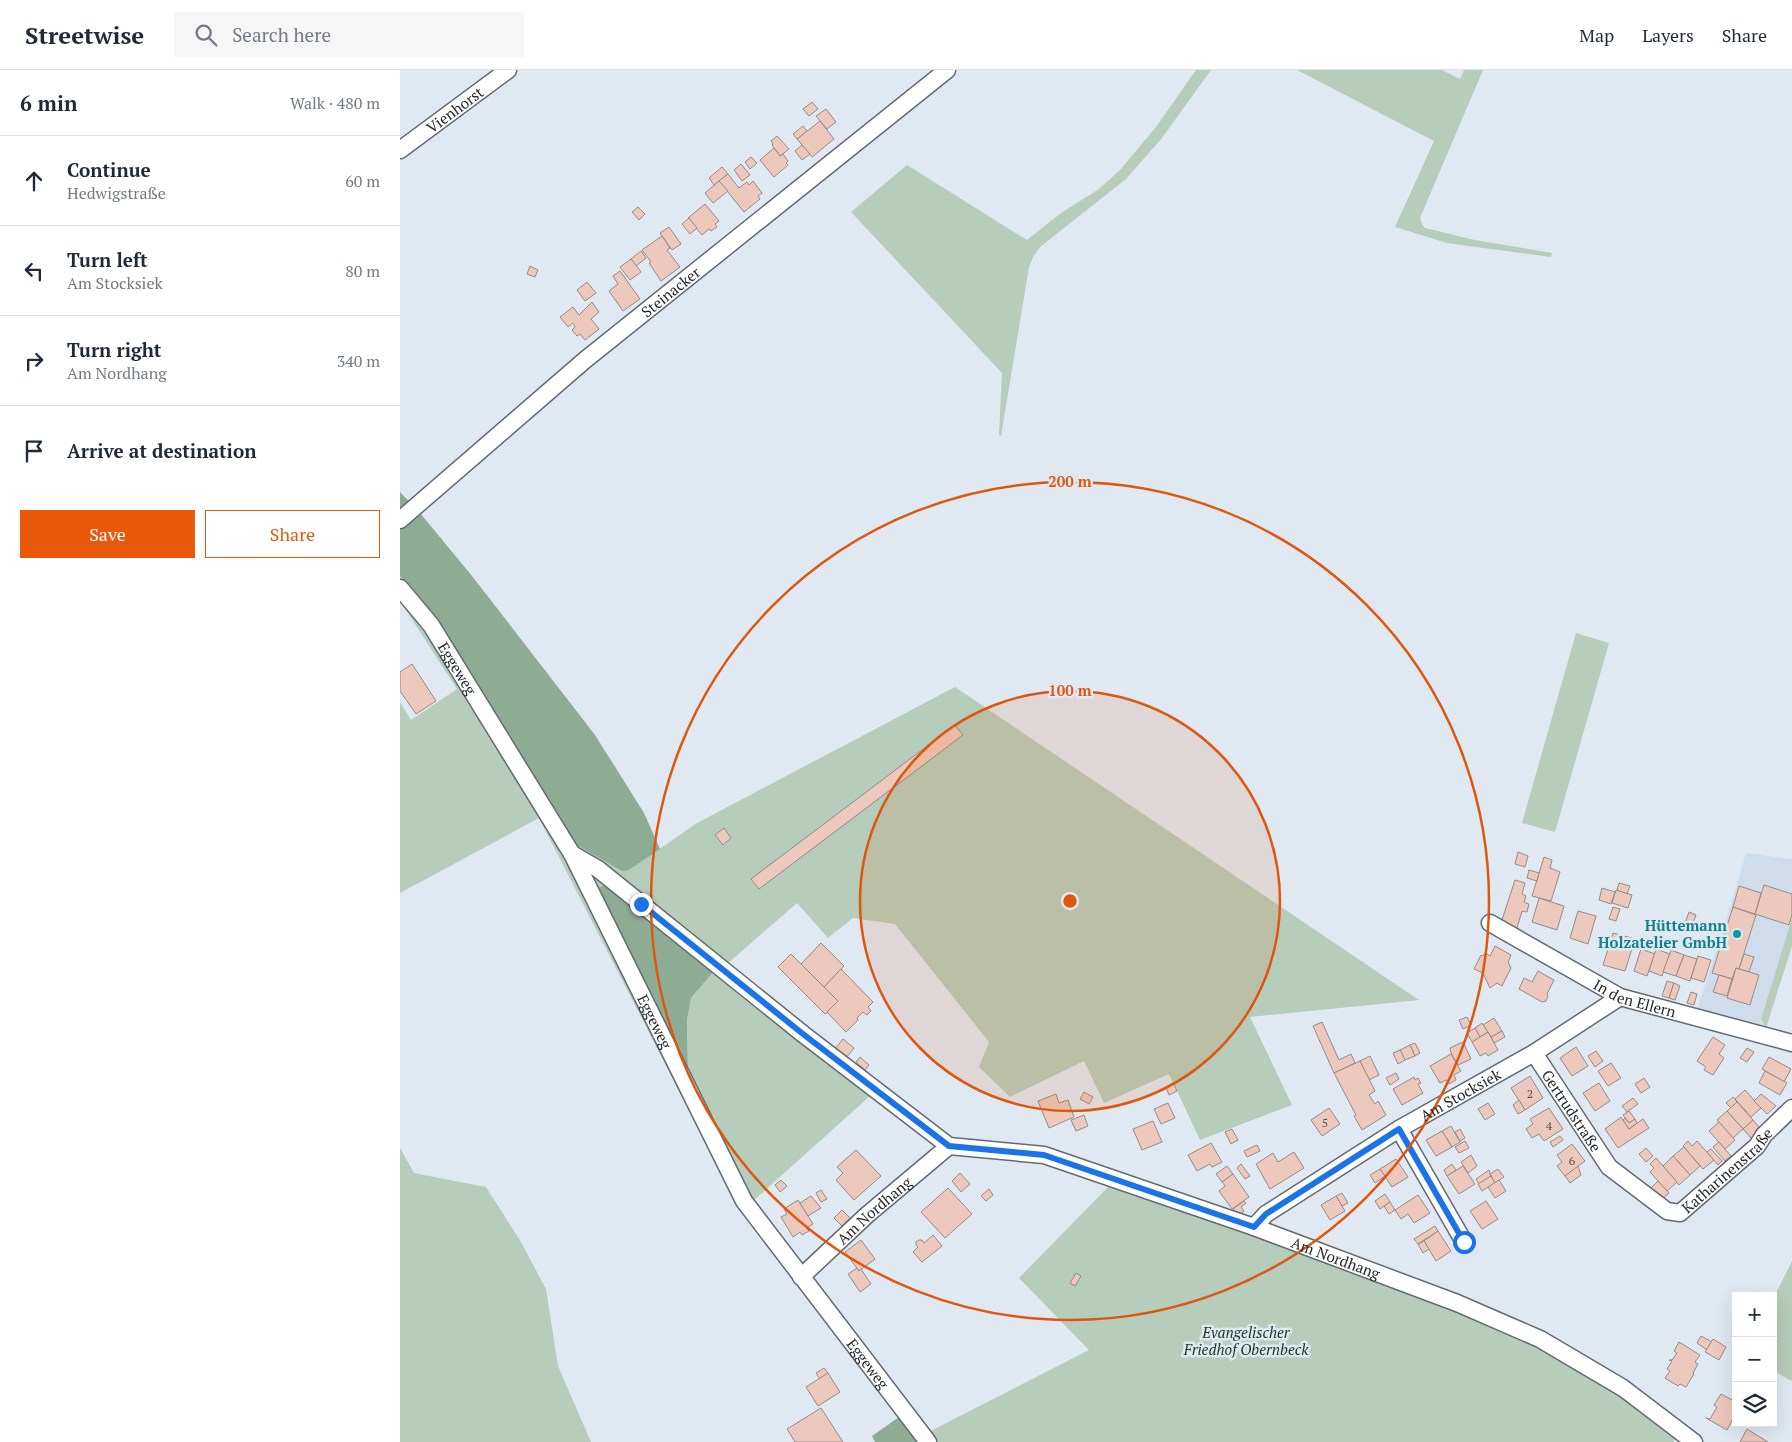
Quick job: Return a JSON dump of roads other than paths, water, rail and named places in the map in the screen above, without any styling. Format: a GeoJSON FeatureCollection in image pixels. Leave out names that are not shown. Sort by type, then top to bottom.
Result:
{"type":"FeatureCollection","features":[{"type":"Feature","properties":{"kind":"street","name":"Vienhorst"},"geometry":{"type":"LineString","coordinates":[[400,150],[508,70]]}},
{"type":"Feature","properties":{"kind":"street","name":"Steinacker"},"geometry":{"type":"LineString","coordinates":[[400,520],[586,360],[947,70]]}},
{"type":"Feature","properties":{"kind":"street","name":"Eggeweg"},"geometry":{"type":"LineString","coordinates":[[400,588],[431,625],[572,854],[744,1201],[928,1442]]}},
{"type":"Feature","properties":{"kind":"street"},"geometry":{"type":"LineString","coordinates":[[572,854],[598,869],[803,1034],[949,1146]]}},
{"type":"Feature","properties":{"kind":"street","name":"In den Ellern"},"geometry":{"type":"LineString","coordinates":[[1490,923],[1620,997],[1792,1044]]}},
{"type":"Feature","properties":{"kind":"street","name":"Am Stocksiek"},"geometry":{"type":"LineString","coordinates":[[1254,1227],[1266,1214],[1399,1129],[1534,1053],[1620,997]]}},
{"type":"Feature","properties":{"kind":"street","name":"Gertrudstraße"},"geometry":{"type":"LineString","coordinates":[[1534,1053],[1609,1167]]}},
{"type":"Feature","properties":{"kind":"street","name":"Katharinenstraße"},"geometry":{"type":"LineString","coordinates":[[1609,1167],[1667,1211],[1680,1213],[1757,1146],[1764,1135],[1792,1108]]}},
{"type":"Feature","properties":{"kind":"street"},"geometry":{"type":"LineString","coordinates":[[1399,1129],[1464,1242]]}},
{"type":"Feature","properties":{"kind":"street","name":"Am Nordhang"},"geometry":{"type":"LineString","coordinates":[[801,1276],[867,1215],[949,1146],[1044,1155],[1254,1227],[1457,1303],[1540,1339],[1623,1388],[1694,1442]]}},
{"type":"Feature","properties":{"kind":"place","name":"Hüttemann Holzatelier GmbH"},"geometry":{"type":"Point","coordinates":[1737,934]}},
{"type":"Feature","properties":{"kind":"park label","name":"Evangelischer Friedhof Obernbeck"},"geometry":{"type":"Point","coordinates":[1246,1340]}}]}
